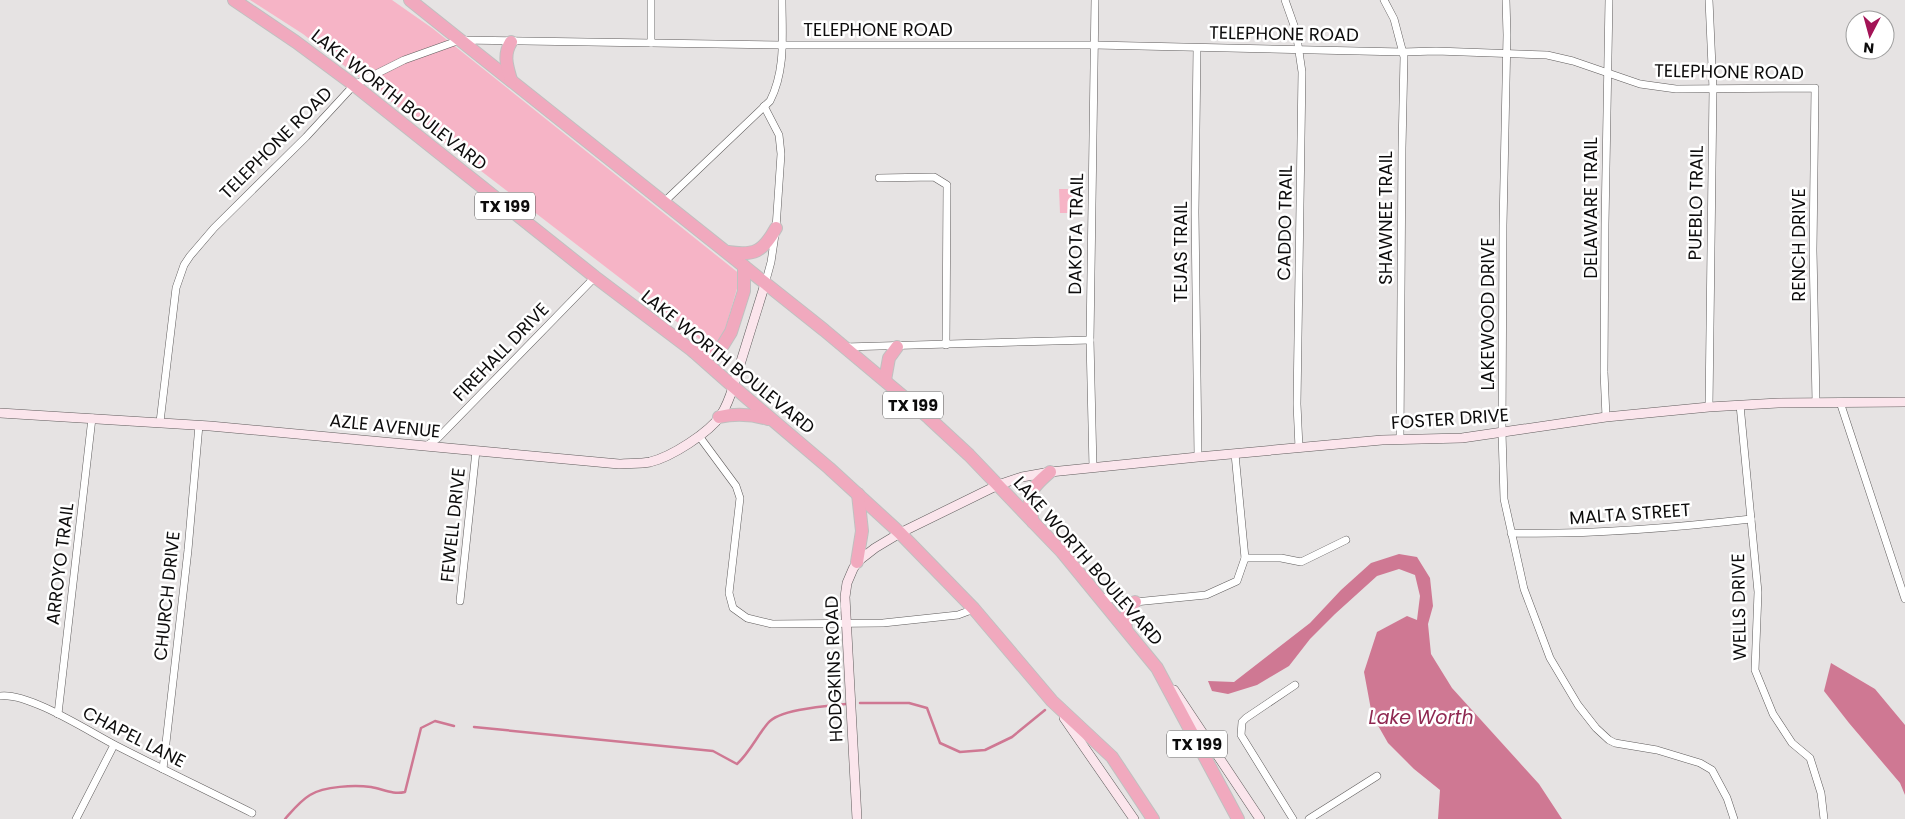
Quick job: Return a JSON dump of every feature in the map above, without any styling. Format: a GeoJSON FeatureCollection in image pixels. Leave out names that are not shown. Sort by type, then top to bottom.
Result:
{"type":"FeatureCollection","features":[{"type":"Feature","properties":{"kind":"highway","name":"LAKE WORTH BOULEVARD"},"geometry":{"type":"LineString","coordinates":[[234,0],[296,42],[354,85],[595,277],[694,351],[900,533],[974,609],[1052,701]]}},
{"type":"Feature","properties":{"kind":"highway","name":"LAKE WORTH BOULEVARD"},"geometry":{"type":"LineString","coordinates":[[410,0],[728,252],[929,418],[1033,522],[1100,597],[1157,668]]}},
{"type":"Feature","properties":{"kind":"highway"},"geometry":{"type":"LineString","coordinates":[[511,42],[507,49],[506,57],[511,80]]}},
{"type":"Feature","properties":{"kind":"highway"},"geometry":{"type":"LineString","coordinates":[[728,252],[752,253],[762,248],[769,241],[776,228]]}},
{"type":"Feature","properties":{"kind":"highway"},"geometry":{"type":"LineString","coordinates":[[694,351],[713,352],[723,345],[731,332],[744,291],[744,266]]}},
{"type":"Feature","properties":{"kind":"highway"},"geometry":{"type":"LineString","coordinates":[[885,380],[889,358],[897,347]]}},
{"type":"Feature","properties":{"kind":"highway"},"geometry":{"type":"LineString","coordinates":[[720,417],[732,414],[745,414],[773,421]]}},
{"type":"Feature","properties":{"kind":"highway"},"geometry":{"type":"LineString","coordinates":[[1033,522],[1029,507],[1031,491],[1050,472]]}},
{"type":"Feature","properties":{"kind":"highway"},"geometry":{"type":"LineString","coordinates":[[857,562],[862,531],[858,494]]}},
{"type":"Feature","properties":{"kind":"highway"},"geometry":{"type":"LineString","coordinates":[[1126,629],[1124,618],[1126,612],[1135,602]]}},
{"type":"Feature","properties":{"kind":"highway","name":"TX 199"},"geometry":{"type":"LineString","coordinates":[[1157,668],[1238,819]]}},
{"type":"Feature","properties":{"kind":"highway","name":"TX 199"},"geometry":{"type":"LineString","coordinates":[[1052,701],[1112,757],[1153,819]]}},
{"type":"Feature","properties":{"kind":"street"},"geometry":{"type":"LineString","coordinates":[[651,0],[651,43]]}},
{"type":"Feature","properties":{"kind":"street"},"geometry":{"type":"LineString","coordinates":[[664,202],[770,101],[776,90],[781,66],[782,0]]}},
{"type":"Feature","properties":{"kind":"street","name":"DAKOTA TRAIL"},"geometry":{"type":"LineString","coordinates":[[1093,468],[1090,340],[1095,0]]}},
{"type":"Feature","properties":{"kind":"street","name":"CADDO TRAIL"},"geometry":{"type":"LineString","coordinates":[[1285,0],[1296,31],[1302,72],[1297,404],[1299,448]]}},
{"type":"Feature","properties":{"kind":"street","name":"SHAWNEE TRAIL"},"geometry":{"type":"LineString","coordinates":[[1384,0],[1394,19],[1403,52],[1400,440]]}},
{"type":"Feature","properties":{"kind":"street","name":"LAKEWOOD DRIVE"},"geometry":{"type":"LineString","coordinates":[[1506,0],[1502,432],[1504,499],[1524,589],[1550,658],[1578,705],[1596,728],[1609,740],[1616,743],[1657,750],[1700,763],[1712,770],[1727,798],[1734,819]]}},
{"type":"Feature","properties":{"kind":"street","name":"DELAWARE TRAIL"},"geometry":{"type":"LineString","coordinates":[[1606,417],[1604,372],[1609,0]]}},
{"type":"Feature","properties":{"kind":"street","name":"PUEBLO TRAIL"},"geometry":{"type":"LineString","coordinates":[[1709,0],[1713,89],[1709,407]]}},
{"type":"Feature","properties":{"kind":"street","name":"TELEPHONE ROAD"},"geometry":{"type":"LineString","coordinates":[[160,422],[176,288],[184,265],[214,228],[306,137],[354,85],[404,60],[460,40],[782,45],[1095,45],[1403,52],[1436,51],[1547,55],[1608,72],[1640,84],[1656,87],[1713,89],[1815,88]]}},
{"type":"Feature","properties":{"kind":"street","name":"TEJAS TRAIL"},"geometry":{"type":"LineString","coordinates":[[1198,48],[1195,212],[1198,457]]}},
{"type":"Feature","properties":{"kind":"street","name":"RENCH DRIVE"},"geometry":{"type":"LineString","coordinates":[[1815,88],[1814,260],[1816,402]]}},
{"type":"Feature","properties":{"kind":"street"},"geometry":{"type":"LineString","coordinates":[[764,106],[777,129],[781,142],[776,228],[771,262],[765,284]]}},
{"type":"Feature","properties":{"kind":"street"},"geometry":{"type":"LineString","coordinates":[[878,178],[934,177],[947,185],[946,345]]}},
{"type":"Feature","properties":{"kind":"street","name":"FIREHALL DRIVE"},"geometry":{"type":"LineString","coordinates":[[426,446],[438,438],[595,277]]}},
{"type":"Feature","properties":{"kind":"street","name":"AZLE AVENUE"},"geometry":{"type":"LineString","coordinates":[[0,412],[199,425],[619,464],[650,462],[675,452],[699,436],[720,417],[728,403],[765,284]]}},
{"type":"Feature","properties":{"kind":"street"},"geometry":{"type":"LineString","coordinates":[[844,347],[897,347],[1090,340]]}},
{"type":"Feature","properties":{"kind":"street","name":"FOSTER DRIVE"},"geometry":{"type":"LineString","coordinates":[[998,485],[1015,479],[1050,472],[1299,448],[1400,440],[1462,438],[1606,417],[1709,407],[1816,402],[1905,402]]}},
{"type":"Feature","properties":{"kind":"street"},"geometry":{"type":"LineString","coordinates":[[1840,402],[1905,599]]}},
{"type":"Feature","properties":{"kind":"street","name":"WELLS DRIVE"},"geometry":{"type":"LineString","coordinates":[[1740,405],[1758,592],[1755,670],[1774,717],[1792,743],[1810,758],[1821,793],[1824,819]]}},
{"type":"Feature","properties":{"kind":"street","name":"ARROYO TRAIL"},"geometry":{"type":"LineString","coordinates":[[58,714],[92,418]]}},
{"type":"Feature","properties":{"kind":"street","name":"CHURCH DRIVE"},"geometry":{"type":"LineString","coordinates":[[163,769],[188,550],[199,425]]}},
{"type":"Feature","properties":{"kind":"street"},"geometry":{"type":"LineString","coordinates":[[699,436],[736,486],[740,498],[729,593],[733,608],[747,618],[772,624],[884,623],[958,615],[974,609]]}},
{"type":"Feature","properties":{"kind":"street","name":"FEWELL DRIVE"},"geometry":{"type":"LineString","coordinates":[[460,601],[476,451]]}},
{"type":"Feature","properties":{"kind":"street"},"geometry":{"type":"LineString","coordinates":[[1100,597],[1135,602],[1214,593],[1237,581],[1245,558],[1235,454]]}},
{"type":"Feature","properties":{"kind":"street"},"geometry":{"type":"LineString","coordinates":[[857,562],[875,548],[900,533],[998,485]]}},
{"type":"Feature","properties":{"kind":"street","name":"MALTA STREET"},"geometry":{"type":"LineString","coordinates":[[1511,533],[1602,532],[1751,519]]}},
{"type":"Feature","properties":{"kind":"street"},"geometry":{"type":"LineString","coordinates":[[1245,558],[1281,558],[1301,562],[1346,540]]}},
{"type":"Feature","properties":{"kind":"street","name":"HODGKINS ROAD"},"geometry":{"type":"LineString","coordinates":[[857,562],[848,583],[845,598],[857,819]]}},
{"type":"Feature","properties":{"kind":"street","name":"LAKE WORTH BOULEVARD"},"geometry":{"type":"LineString","coordinates":[[1157,668],[1200,727],[1260,819]]}},
{"type":"Feature","properties":{"kind":"street"},"geometry":{"type":"LineString","coordinates":[[1293,819],[1240,736],[1242,722],[1246,718],[1295,685]]}},
{"type":"Feature","properties":{"kind":"street","name":"CHAPEL LANE"},"geometry":{"type":"LineString","coordinates":[[0,696],[6,695],[18,698],[58,714],[114,745],[252,813]]}},
{"type":"Feature","properties":{"kind":"street","name":"LAKE WORTH BOULEVARD"},"geometry":{"type":"LineString","coordinates":[[1052,701],[1134,819]]}},
{"type":"Feature","properties":{"kind":"street"},"geometry":{"type":"LineString","coordinates":[[76,819],[114,745]]}},
{"type":"Feature","properties":{"kind":"street"},"geometry":{"type":"LineString","coordinates":[[1309,819],[1377,776]]}},
{"type":"Feature","properties":{"kind":"shaded area"},"geometry":{"type":"Polygon","coordinates":[[[250,0],[392,0],[432,28],[741,275],[722,340],[707,345],[303,34],[250,0]]]}},
{"type":"Feature","properties":{"kind":"shaded area"},"geometry":{"type":"Polygon","coordinates":[[[1059,189],[1073,189],[1073,213],[1060,213],[1059,189]]]}},
{"type":"Feature","properties":{"kind":"water","name":"Lake Worth"},"geometry":{"type":"Polygon","coordinates":[[[1399,554],[1417,557],[1430,578],[1433,606],[1428,624],[1431,654],[1452,688],[1539,784],[1562,819],[1438,819],[1440,790],[1414,769],[1388,743],[1372,715],[1364,672],[1377,632],[1407,616],[1417,620],[1420,596],[1415,575],[1399,569],[1377,576],[1310,639],[1289,666],[1257,685],[1228,694],[1212,691],[1208,681],[1234,682],[1310,623],[1341,590],[1371,563],[1399,554]]]}},
{"type":"Feature","properties":{"kind":"water"},"geometry":{"type":"Polygon","coordinates":[[[1831,663],[1875,689],[1905,725],[1905,795],[1900,783],[1824,691],[1831,663]]]}},
{"type":"Feature","properties":{"kind":"waterway"},"geometry":{"type":"LineString","coordinates":[[860,703],[909,703],[927,708],[940,743],[960,752],[985,750],[1012,737],[1045,710]]}},
{"type":"Feature","properties":{"kind":"waterway"},"geometry":{"type":"LineString","coordinates":[[474,727],[713,751],[737,764],[768,723],[774,718],[793,711],[846,704]]}},
{"type":"Feature","properties":{"kind":"waterway"},"geometry":{"type":"LineString","coordinates":[[285,819],[306,797],[323,790],[357,786],[392,792],[405,792],[421,728],[435,721],[454,726]]}}]}
